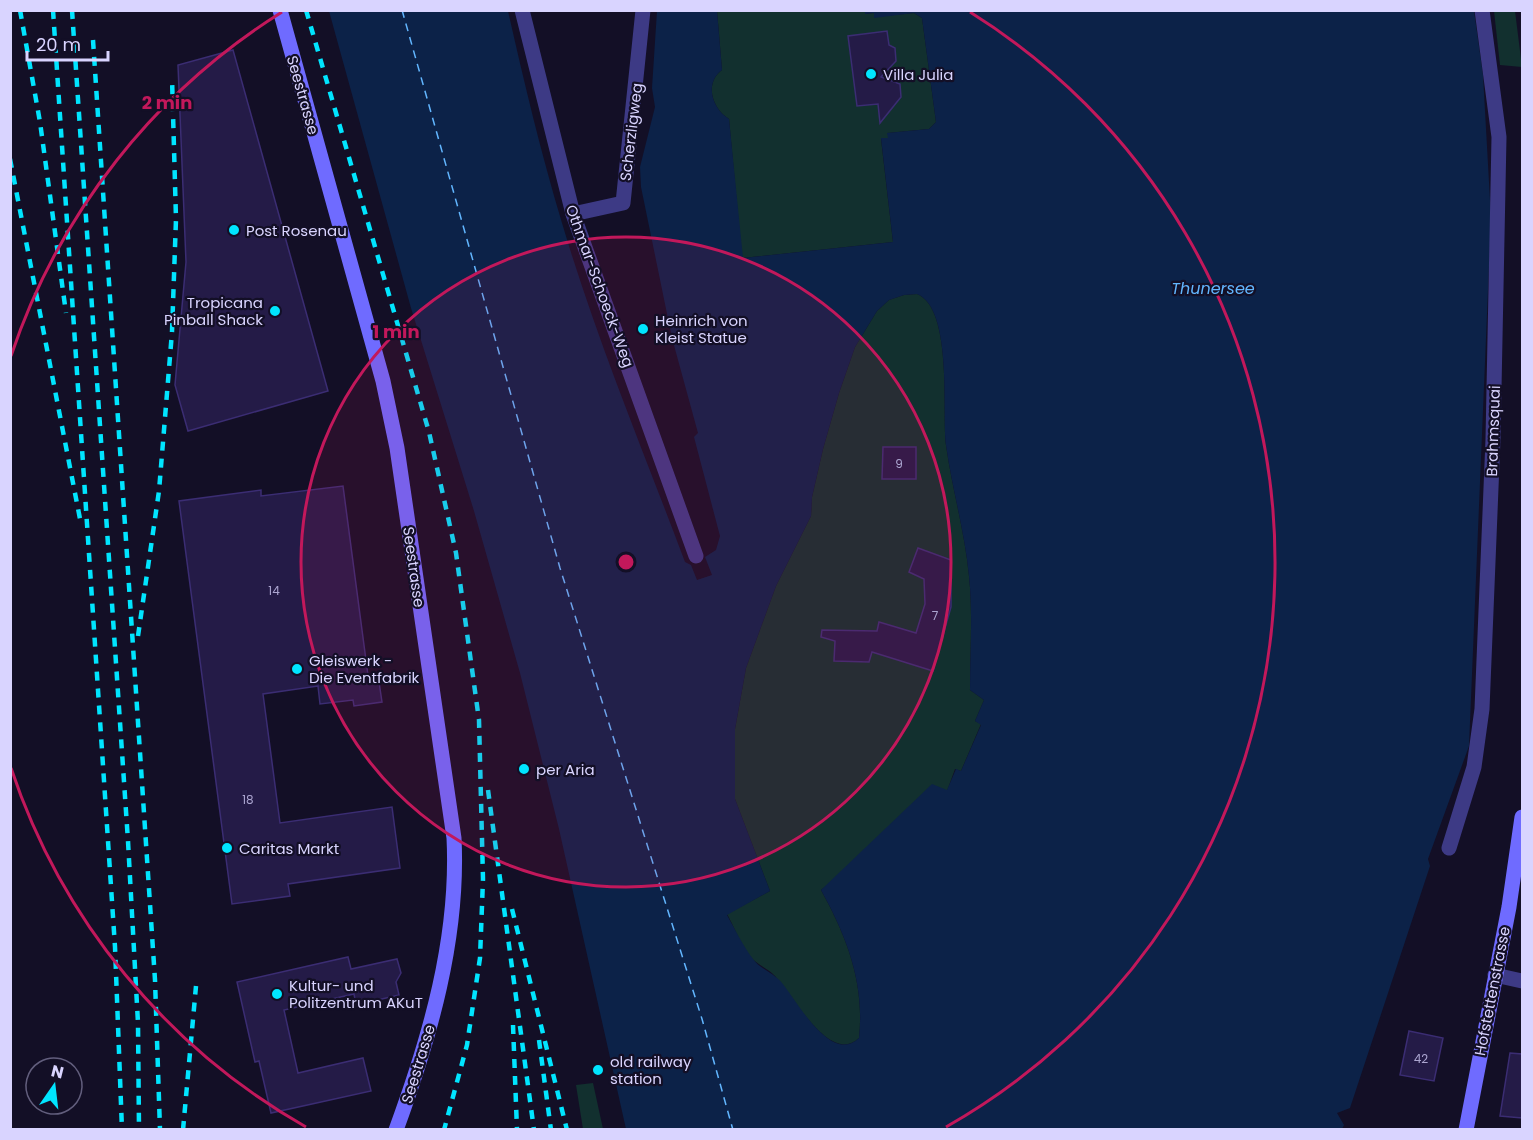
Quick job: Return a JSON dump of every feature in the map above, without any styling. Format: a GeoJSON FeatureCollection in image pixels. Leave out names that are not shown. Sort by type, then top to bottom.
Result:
{"type":"FeatureCollection","features":[{"type":"Feature","properties":{"kind":"street","name":"Seestrasse"},"geometry":{"type":"LineString","coordinates":[[280,10],[383,381],[397,448],[454,838],[454,900],[444,966],[419,1062],[396,1130]]}},
{"type":"Feature","properties":{"kind":"street","name":"Othmar-Schoeck-Weg"},"geometry":{"type":"LineString","coordinates":[[522,10],[573,214],[696,556]]}},
{"type":"Feature","properties":{"kind":"street","name":"Scherzligweg"},"geometry":{"type":"LineString","coordinates":[[573,214],[623,203],[643,10]]}},
{"type":"Feature","properties":{"kind":"street","name":"Brahmsquai"},"geometry":{"type":"LineString","coordinates":[[1449,849],[1474,767],[1482,709],[1493,439],[1499,137],[1482,10]]}},
{"type":"Feature","properties":{"kind":"street","name":"Hofstettenstrasse"},"geometry":{"type":"LineString","coordinates":[[1466,1130],[1522,817]]}},
{"type":"Feature","properties":{"kind":"street"},"geometry":{"type":"LineString","coordinates":[[1495,975],[1522,981]]}},
{"type":"Feature","properties":{"kind":"green space"},"geometry":{"type":"Polygon","coordinates":[[[865,10],[865,14],[874,13],[874,17],[914,13],[922,18],[936,122],[929,129],[888,133],[888,138],[881,139],[893,242],[742,258],[729,119],[718,109],[712,96],[713,82],[722,70],[717,11],[865,10]]]}},
{"type":"Feature","properties":{"kind":"green space"},"geometry":{"type":"Polygon","coordinates":[[[1494,11],[1515,11],[1522,67],[1500,65],[1494,11]]]}},
{"type":"Feature","properties":{"kind":"green space"},"geometry":{"type":"Polygon","coordinates":[[[917,294],[928,303],[936,319],[941,339],[944,363],[946,445],[965,543],[970,590],[970,690],[984,700],[975,721],[981,724],[961,771],[955,769],[947,791],[821,890],[846,943],[859,999],[859,1038],[848,1044],[836,1043],[812,1024],[771,972],[751,958],[727,914],[770,891],[735,799],[735,729],[746,668],[776,586],[811,516],[812,497],[823,449],[855,347],[877,311],[889,300],[917,294]]]}},
{"type":"Feature","properties":{"kind":"green space"},"geometry":{"type":"Polygon","coordinates":[[[593,1083],[603,1129],[583,1129],[576,1085],[593,1083]]]}},
{"type":"Feature","properties":{"kind":"water","name":"Thunersee"},"geometry":{"type":"Polygon","coordinates":[[[329,11],[508,11],[540,144],[575,266],[685,562],[691,565],[697,580],[712,575],[705,557],[716,550],[720,536],[694,437],[698,433],[672,338],[641,187],[640,167],[655,107],[652,88],[657,11],[717,11],[722,70],[713,82],[712,96],[718,109],[729,119],[743,258],[893,242],[881,138],[888,138],[887,133],[929,129],[936,122],[922,18],[914,13],[874,18],[874,13],[865,14],[865,11],[1474,11],[1483,75],[1491,218],[1469,746],[1428,859],[1430,866],[1350,1108],[1337,1113],[1344,1125],[1342,1129],[626,1129],[559,829],[520,673],[474,511],[411,308],[329,11]],[[917,294],[889,300],[877,311],[855,347],[823,449],[812,497],[811,516],[776,586],[746,668],[735,729],[735,799],[770,891],[727,915],[756,962],[779,980],[826,1037],[837,1043],[848,1044],[859,1038],[859,999],[846,943],[821,890],[932,784],[947,790],[956,769],[961,771],[981,725],[975,721],[984,700],[970,690],[970,590],[965,543],[946,445],[944,363],[941,339],[936,319],[928,303],[917,294]]]}},
{"type":"Feature","properties":{"kind":"building","name":"Villa Julia"},"geometry":{"type":"Polygon","coordinates":[[[887,31],[889,45],[895,48],[896,61],[881,77],[900,84],[901,97],[880,123],[878,104],[857,106],[848,36],[887,31]]]}},
{"type":"Feature","properties":{"kind":"building","name":"Post Rosenau"},"geometry":{"type":"Polygon","coordinates":[[[233,50],[328,391],[188,431],[175,385],[186,262],[178,65],[233,50]]]}},
{"type":"Feature","properties":{"kind":"building"},"geometry":{"type":"Polygon","coordinates":[[[883,447],[916,447],[916,479],[882,479],[883,447]]]}},
{"type":"Feature","properties":{"kind":"building"},"geometry":{"type":"Polygon","coordinates":[[[343,486],[369,683],[379,682],[382,702],[354,706],[353,700],[320,704],[318,686],[263,694],[280,823],[392,807],[400,868],[288,884],[290,896],[232,904],[179,501],[261,490],[261,496],[343,486]]]}},
{"type":"Feature","properties":{"kind":"building"},"geometry":{"type":"Polygon","coordinates":[[[918,548],[951,560],[951,607],[933,671],[872,652],[869,662],[834,661],[835,641],[821,637],[822,630],[877,631],[879,622],[916,633],[925,604],[924,579],[909,572],[918,548]]]}},
{"type":"Feature","properties":{"kind":"building"},"geometry":{"type":"Polygon","coordinates":[[[348,957],[351,969],[397,959],[401,973],[396,982],[399,995],[356,1005],[354,994],[284,1010],[298,1073],[363,1058],[371,1091],[271,1113],[259,1061],[255,1062],[237,982],[348,957]]]}},
{"type":"Feature","properties":{"kind":"building"},"geometry":{"type":"Polygon","coordinates":[[[1409,1031],[1443,1038],[1434,1081],[1400,1075],[1409,1031]]]}},
{"type":"Feature","properties":{"kind":"building"},"geometry":{"type":"Polygon","coordinates":[[[1510,1053],[1522,1054],[1522,1118],[1500,1116],[1510,1053]]]}},
{"type":"Feature","properties":{"kind":"ferry route"},"geometry":{"type":"LineString","coordinates":[[402,10],[560,568],[702,1019],[733,1130]]}},
{"type":"Feature","properties":{"kind":"railway"},"geometry":{"type":"LineString","coordinates":[[20,10],[40,122],[66,313]]}},
{"type":"Feature","properties":{"kind":"railway"},"geometry":{"type":"LineString","coordinates":[[53,10],[115,947],[122,1130]]}},
{"type":"Feature","properties":{"kind":"railway"},"geometry":{"type":"LineString","coordinates":[[72,10],[128,841],[138,1023],[139,1130]]}},
{"type":"Feature","properties":{"kind":"railway"},"geometry":{"type":"LineString","coordinates":[[306,10],[429,432],[456,553],[479,720],[483,879],[480,958],[467,1045],[444,1130]]}},
{"type":"Feature","properties":{"kind":"railway"},"geometry":{"type":"LineString","coordinates":[[93,40],[155,980],[160,1130]]}},
{"type":"Feature","properties":{"kind":"railway"},"geometry":{"type":"LineString","coordinates":[[138,636],[159,491],[172,332],[176,219],[172,78]]}},
{"type":"Feature","properties":{"kind":"railway"},"geometry":{"type":"LineString","coordinates":[[10,159],[81,524]]}},
{"type":"Feature","properties":{"kind":"railway"},"geometry":{"type":"LineString","coordinates":[[488,790],[534,1130]]}},
{"type":"Feature","properties":{"kind":"railway"},"geometry":{"type":"LineString","coordinates":[[512,909],[567,1130]]}},
{"type":"Feature","properties":{"kind":"railway"},"geometry":{"type":"LineString","coordinates":[[183,1130],[196,986]]}},
{"type":"Feature","properties":{"kind":"railway"},"geometry":{"type":"LineString","coordinates":[[513,1025],[517,1130]]}},
{"type":"Feature","properties":{"kind":"railway"},"geometry":{"type":"LineString","coordinates":[[539,1040],[551,1130]]}},
{"type":"Feature","properties":{"kind":"place","name":"Villa Julia"},"geometry":{"type":"Point","coordinates":[871,74]}},
{"type":"Feature","properties":{"kind":"place","name":"Post Rosenau"},"geometry":{"type":"Point","coordinates":[234,230]}},
{"type":"Feature","properties":{"kind":"place","name":"Tropicana Pinball Shack"},"geometry":{"type":"Point","coordinates":[275,311]}},
{"type":"Feature","properties":{"kind":"place","name":"Heinrich von Kleist Statue"},"geometry":{"type":"Point","coordinates":[643,329]}},
{"type":"Feature","properties":{"kind":"place","name":"Gleiswerk - Die Eventfabrik"},"geometry":{"type":"Point","coordinates":[297,669]}},
{"type":"Feature","properties":{"kind":"place","name":"per Aria"},"geometry":{"type":"Point","coordinates":[524,769]}},
{"type":"Feature","properties":{"kind":"place","name":"Caritas Markt"},"geometry":{"type":"Point","coordinates":[227,848]}},
{"type":"Feature","properties":{"kind":"place","name":"Kultur- und Politzentrum AKuT"},"geometry":{"type":"Point","coordinates":[277,994]}},
{"type":"Feature","properties":{"kind":"place","name":"old railway station"},"geometry":{"type":"Point","coordinates":[598,1070]}}]}
